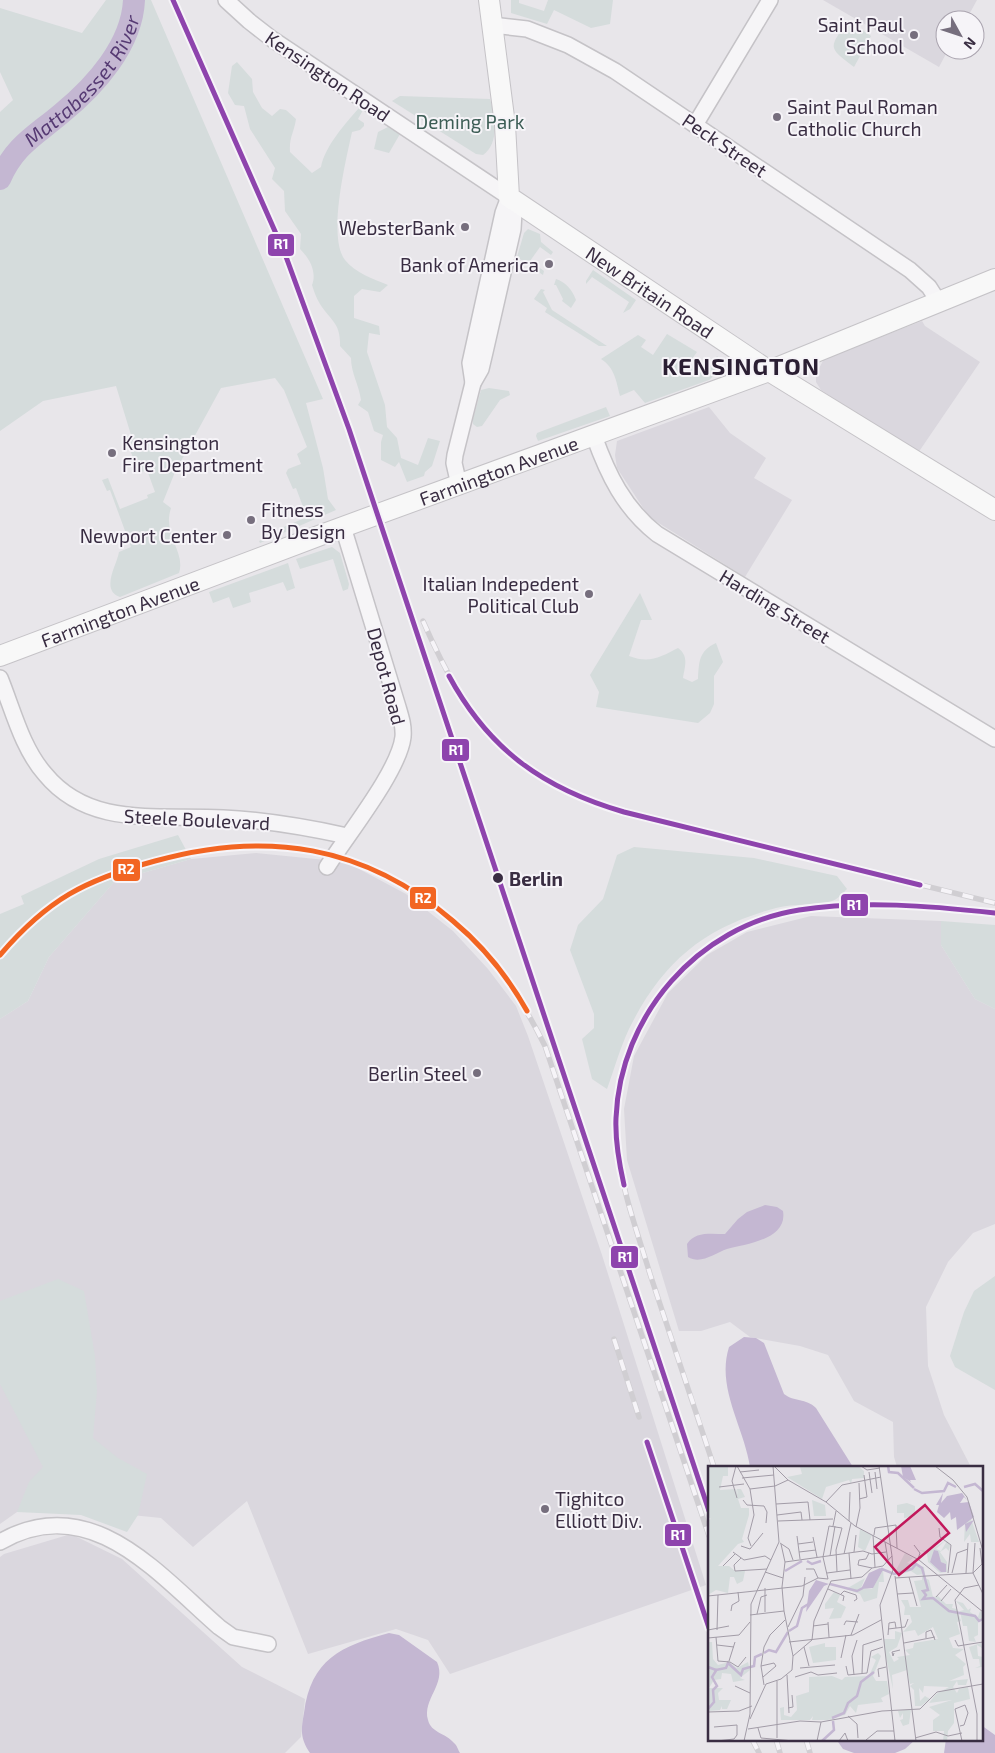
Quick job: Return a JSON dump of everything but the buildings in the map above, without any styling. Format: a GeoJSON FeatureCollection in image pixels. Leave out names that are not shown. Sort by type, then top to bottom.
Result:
{"type":"FeatureCollection","features":[{"type":"Feature","properties":{"kind":"main road"},"geometry":{"type":"LineString","coordinates":[[489,0],[505,125],[510,197]]}},
{"type":"Feature","properties":{"kind":"main road","name":"New Britain Road"},"geometry":{"type":"LineString","coordinates":[[510,197],[769,371],[995,510]]}},
{"type":"Feature","properties":{"kind":"main road","name":"Farmington Avenue"},"geometry":{"type":"LineString","coordinates":[[0,656],[769,371],[938,301],[993,282]]}},
{"type":"Feature","properties":{"kind":"street","name":"Kensington Road"},"geometry":{"type":"LineString","coordinates":[[226,0],[249,22],[272,39],[510,197]]}},
{"type":"Feature","properties":{"kind":"street"},"geometry":{"type":"LineString","coordinates":[[695,125],[770,0]]}},
{"type":"Feature","properties":{"kind":"street","name":"Peck Street"},"geometry":{"type":"LineString","coordinates":[[492,25],[526,29],[568,45],[615,71],[910,270],[929,287],[938,301]]}},
{"type":"Feature","properties":{"kind":"street"},"geometry":{"type":"LineString","coordinates":[[459,485],[454,464],[473,384],[470,370],[479,351],[501,261],[504,213],[510,197]]}},
{"type":"Feature","properties":{"kind":"street","name":"Harding Street"},"geometry":{"type":"LineString","coordinates":[[594,436],[619,494],[642,522],[657,534],[995,739]]}},
{"type":"Feature","properties":{"kind":"street","name":"Depot Road"},"geometry":{"type":"LineString","coordinates":[[327,867],[395,762],[401,746],[403,728],[343,528]]}},
{"type":"Feature","properties":{"kind":"street","name":"Steele Boulevard"},"geometry":{"type":"LineString","coordinates":[[0,678],[35,762],[60,789],[85,805],[128,816],[234,818],[296,826],[347,836]]}},
{"type":"Feature","properties":{"kind":"street"},"geometry":{"type":"LineString","coordinates":[[0,1542],[28,1530],[47,1526],[88,1529],[106,1536],[138,1556],[219,1628],[233,1637],[268,1644]]}},
{"type":"Feature","properties":{"kind":"shaded area","name":"Saint Paul School"},"geometry":{"type":"Polygon","coordinates":[[[823,0],[977,0],[972,10],[935,10],[935,60],[943,60],[939,67],[823,0]]]}},
{"type":"Feature","properties":{"kind":"shaded area"},"geometry":{"type":"Polygon","coordinates":[[[922,321],[925,326],[980,362],[918,453],[821,390],[816,382],[816,374],[824,359],[922,321]]]}},
{"type":"Feature","properties":{"kind":"shaded area"},"geometry":{"type":"Polygon","coordinates":[[[709,407],[730,433],[766,458],[754,478],[792,500],[745,577],[649,517],[617,468],[615,455],[617,441],[709,407]]]}},
{"type":"Feature","properties":{"kind":"shaded area"},"geometry":{"type":"Polygon","coordinates":[[[256,853],[346,862],[406,894],[453,931],[488,969],[516,1006],[528,1036],[602,1255],[706,1585],[450,1674],[428,1640],[396,1629],[308,1654],[247,1501],[193,1547],[161,1518],[73,1509],[17,1512],[0,1524],[0,1019],[28,1001],[49,957],[115,881],[191,859],[256,853]]]}},
{"type":"Feature","properties":{"kind":"shaded area"},"geometry":{"type":"Polygon","coordinates":[[[811,916],[941,921],[941,945],[975,999],[995,1009],[995,1224],[973,1233],[948,1262],[926,1307],[928,1366],[944,1415],[970,1466],[897,1466],[894,1457],[893,1422],[854,1401],[828,1355],[800,1346],[750,1337],[730,1322],[701,1331],[679,1331],[627,1160],[624,1109],[634,1056],[668,993],[707,955],[747,932],[811,916]]]}},
{"type":"Feature","properties":{"kind":"shaded area"},"geometry":{"type":"Polygon","coordinates":[[[765,1205],[777,1207],[783,1211],[783,1221],[772,1234],[764,1239],[727,1249],[708,1258],[698,1260],[688,1257],[687,1244],[694,1237],[704,1234],[725,1234],[747,1212],[765,1205]]]}},
{"type":"Feature","properties":{"kind":"shaded area"},"geometry":{"type":"Polygon","coordinates":[[[744,1337],[756,1338],[764,1343],[784,1394],[816,1408],[852,1466],[750,1466],[728,1392],[726,1362],[729,1347],[744,1337]]]}},
{"type":"Feature","properties":{"kind":"shaded area"},"geometry":{"type":"Polygon","coordinates":[[[71,1534],[122,1559],[242,1667],[305,1699],[301,1737],[285,1753],[0,1753],[0,1557],[4,1554],[71,1534]]]}},
{"type":"Feature","properties":{"kind":"shaded area"},"geometry":{"type":"Polygon","coordinates":[[[389,1633],[399,1635],[437,1662],[439,1677],[428,1705],[428,1720],[432,1728],[451,1740],[460,1753],[310,1753],[303,1738],[302,1724],[313,1680],[321,1667],[331,1658],[356,1643],[389,1633]]]}},
{"type":"Feature","properties":{"kind":"shaded area"},"geometry":{"type":"Polygon","coordinates":[[[982,1726],[995,1735],[995,1753],[944,1753],[946,1740],[982,1740],[982,1726]]]}},
{"type":"Feature","properties":{"kind":"shaded area"},"geometry":{"type":"Polygon","coordinates":[[[837,1740],[915,1740],[905,1749],[895,1753],[854,1753],[843,1749],[837,1740]]]}},
{"type":"Feature","properties":{"kind":"green space"},"geometry":{"type":"Polygon","coordinates":[[[106,0],[151,0],[323,399],[306,403],[323,468],[328,499],[336,510],[260,543],[259,541],[275,535],[279,529],[307,517],[309,511],[305,512],[296,488],[293,489],[286,473],[288,469],[301,464],[297,454],[307,447],[284,390],[275,378],[221,388],[175,472],[163,502],[171,508],[169,527],[179,558],[179,573],[120,597],[114,594],[111,589],[111,577],[119,552],[131,547],[110,490],[107,491],[102,480],[108,478],[120,509],[148,498],[147,495],[155,492],[147,470],[139,473],[125,437],[131,435],[116,386],[43,401],[0,431],[0,112],[13,100],[0,72],[0,8],[82,33],[106,0]]]}},
{"type":"Feature","properties":{"kind":"green space"},"geometry":{"type":"Polygon","coordinates":[[[511,0],[519,0],[519,3],[544,11],[548,0],[613,0],[610,24],[591,28],[554,10],[547,24],[511,13],[511,0]]]}},
{"type":"Feature","properties":{"kind":"green space"},"geometry":{"type":"Polygon","coordinates":[[[848,20],[871,36],[854,67],[839,55],[834,46],[837,36],[848,20]]]}},
{"type":"Feature","properties":{"kind":"green space"},"geometry":{"type":"Polygon","coordinates":[[[237,62],[252,79],[253,92],[262,108],[272,116],[280,109],[286,110],[296,119],[290,142],[290,152],[312,173],[321,167],[331,143],[342,128],[359,108],[363,110],[358,119],[364,123],[364,126],[360,130],[352,132],[342,179],[338,217],[340,249],[345,260],[354,269],[388,285],[380,292],[362,289],[354,296],[354,318],[379,326],[380,335],[369,333],[367,352],[385,405],[387,427],[397,438],[401,458],[418,465],[428,438],[440,441],[432,466],[425,472],[424,476],[407,482],[399,462],[395,467],[381,460],[383,435],[374,431],[368,412],[358,405],[361,400],[352,369],[351,358],[340,346],[337,327],[315,294],[312,285],[314,275],[312,266],[300,249],[301,234],[285,211],[284,191],[272,179],[275,168],[250,129],[244,106],[235,105],[228,93],[232,66],[237,62]]]}},
{"type":"Feature","properties":{"kind":"green space","name":"Deming Park"},"geometry":{"type":"Polygon","coordinates":[[[400,96],[490,99],[495,129],[492,144],[483,155],[476,154],[392,101],[400,96]]]}},
{"type":"Feature","properties":{"kind":"green space"},"geometry":{"type":"Polygon","coordinates":[[[388,127],[400,134],[389,153],[374,149],[378,132],[388,127]]]}},
{"type":"Feature","properties":{"kind":"green space"},"geometry":{"type":"Polygon","coordinates":[[[528,229],[540,234],[541,242],[553,252],[551,255],[540,247],[530,261],[544,271],[543,275],[517,257],[524,233],[528,229]]]}},
{"type":"Feature","properties":{"kind":"green space"},"geometry":{"type":"Polygon","coordinates":[[[593,270],[636,300],[630,309],[623,313],[629,302],[592,277],[586,284],[593,270]]]}},
{"type":"Feature","properties":{"kind":"green space"},"geometry":{"type":"Polygon","coordinates":[[[556,279],[568,286],[572,292],[576,300],[571,308],[562,301],[563,299],[556,285],[554,285],[556,279]]]}},
{"type":"Feature","properties":{"kind":"green space"},"geometry":{"type":"Polygon","coordinates":[[[541,289],[545,290],[543,292],[552,310],[607,346],[599,346],[545,312],[547,308],[534,299],[541,289]]]}},
{"type":"Feature","properties":{"kind":"green space"},"geometry":{"type":"Polygon","coordinates":[[[667,334],[697,352],[689,363],[704,374],[717,356],[722,361],[717,373],[709,380],[645,403],[634,390],[620,396],[612,371],[601,359],[638,335],[646,340],[641,347],[653,355],[667,334]]]}},
{"type":"Feature","properties":{"kind":"green space"},"geometry":{"type":"Polygon","coordinates":[[[489,388],[509,391],[510,395],[500,400],[482,426],[477,427],[473,424],[473,419],[481,390],[489,388]]]}},
{"type":"Feature","properties":{"kind":"green space"},"geometry":{"type":"Polygon","coordinates":[[[606,407],[610,416],[538,441],[537,433],[606,407]]]}},
{"type":"Feature","properties":{"kind":"green space"},"geometry":{"type":"Polygon","coordinates":[[[332,547],[340,553],[349,584],[348,589],[343,591],[333,559],[300,569],[296,559],[332,547]]]}},
{"type":"Feature","properties":{"kind":"green space"},"geometry":{"type":"Polygon","coordinates":[[[288,563],[295,588],[287,591],[283,582],[249,593],[251,602],[233,608],[229,597],[213,603],[209,592],[288,563]]]}},
{"type":"Feature","properties":{"kind":"green space"},"geometry":{"type":"Polygon","coordinates":[[[640,593],[652,620],[641,620],[629,656],[649,659],[660,657],[678,648],[685,658],[683,678],[692,682],[698,679],[703,653],[716,643],[723,662],[714,676],[714,704],[710,713],[698,723],[596,707],[599,692],[590,675],[640,593]]]}},
{"type":"Feature","properties":{"kind":"green space"},"geometry":{"type":"Polygon","coordinates":[[[178,835],[191,859],[115,881],[49,957],[28,1001],[0,1019],[0,914],[24,904],[21,896],[99,859],[178,835]]]}},
{"type":"Feature","properties":{"kind":"green space"},"geometry":{"type":"Polygon","coordinates":[[[634,847],[754,858],[837,876],[847,889],[832,901],[819,904],[783,906],[750,916],[727,926],[688,950],[671,966],[642,1005],[626,1036],[607,1089],[592,1079],[582,1039],[594,1028],[594,1014],[570,950],[578,925],[603,899],[617,855],[634,847]]]}},
{"type":"Feature","properties":{"kind":"green space"},"geometry":{"type":"Polygon","coordinates":[[[941,921],[995,925],[995,1009],[975,999],[941,945],[941,921]]]}},
{"type":"Feature","properties":{"kind":"green space"},"geometry":{"type":"Polygon","coordinates":[[[995,1276],[995,1390],[955,1367],[950,1356],[964,1312],[974,1291],[995,1276]]]}},
{"type":"Feature","properties":{"kind":"green space"},"geometry":{"type":"Polygon","coordinates":[[[58,1279],[84,1291],[95,1356],[97,1391],[93,1438],[118,1458],[147,1474],[138,1515],[127,1532],[81,1515],[17,1512],[29,1482],[43,1467],[0,1384],[0,1301],[58,1279]]]}},
{"type":"Feature","properties":{"kind":"waterway","name":"Mattabesset River"},"geometry":{"type":"LineString","coordinates":[[0,179],[19,149],[87,90],[110,63],[127,33],[132,17],[134,0]]}},
{"type":"Feature","properties":{"kind":"railway"},"geometry":{"type":"LineString","coordinates":[[423,621],[440,658],[477,719],[498,744],[523,765],[552,784],[585,799],[624,812],[995,903]]}},
{"type":"Feature","properties":{"kind":"railway"},"geometry":{"type":"LineString","coordinates":[[0,955],[38,917],[58,902],[101,878],[125,869],[177,855],[238,847],[295,849],[348,860],[396,880],[440,909],[480,947],[515,992],[545,1046],[708,1533]]}},
{"type":"Feature","properties":{"kind":"railway"},"geometry":{"type":"LineString","coordinates":[[714,1466],[650,1274],[622,1177],[617,1144],[617,1110],[622,1075],[632,1042],[648,1012],[680,971],[717,942],[758,922],[802,910],[849,905],[898,905],[995,913]]}},
{"type":"Feature","properties":{"kind":"railway"},"geometry":{"type":"LineString","coordinates":[[614,1339],[639,1417]]}},
{"type":"Feature","properties":{"kind":"railway"},"geometry":{"type":"LineString","coordinates":[[677,1533],[708,1625]]}},
{"type":"Feature","properties":{"kind":"railway"},"geometry":{"type":"LineString","coordinates":[[752,1740],[759,1753]]}},
{"type":"Feature","properties":{"kind":"railway"},"geometry":{"type":"LineString","coordinates":[[776,1740],[780,1753]]}},
{"type":"Feature","properties":{"kind":"railway"},"geometry":{"type":"LineString","coordinates":[[806,1740],[810,1753]]}},
{"type":"Feature","properties":{"kind":"transit line","name":"R1"},"geometry":{"type":"LineString","coordinates":[[173,0],[285,254],[349,429],[708,1508]]}},
{"type":"Feature","properties":{"kind":"transit line","name":"R1"},"geometry":{"type":"LineString","coordinates":[[449,676],[482,725],[521,763],[544,778],[595,803],[624,812],[920,885]]}},
{"type":"Feature","properties":{"kind":"transit line","name":"R2"},"geometry":{"type":"LineString","coordinates":[[0,955],[35,919],[52,906],[69,894],[108,876],[155,861],[196,852],[236,847],[275,846],[313,851],[349,860],[385,875],[419,895],[453,921],[485,951],[512,986],[527,1011]]}},
{"type":"Feature","properties":{"kind":"transit line","name":"R1"},"geometry":{"type":"LineString","coordinates":[[624,1185],[618,1152],[616,1118],[621,1080],[632,1044],[649,1011],[671,981],[698,956],[728,935],[762,919],[799,910],[847,905],[897,905],[995,913]]}},
{"type":"Feature","properties":{"kind":"transit line","name":"R1"},"geometry":{"type":"LineString","coordinates":[[647,1442],[708,1625]]}},
{"type":"Feature","properties":{"kind":"place","name":"Saint Paul School"},"geometry":{"type":"Point","coordinates":[914,35]}},
{"type":"Feature","properties":{"kind":"place","name":"Saint Paul Roman Catholic Church"},"geometry":{"type":"Point","coordinates":[777,117]}},
{"type":"Feature","properties":{"kind":"place","name":"WebsterBank"},"geometry":{"type":"Point","coordinates":[465,227]}},
{"type":"Feature","properties":{"kind":"place","name":"Bank of America"},"geometry":{"type":"Point","coordinates":[549,264]}},
{"type":"Feature","properties":{"kind":"place","name":"Kensington Fire Department"},"geometry":{"type":"Point","coordinates":[112,453]}},
{"type":"Feature","properties":{"kind":"place","name":"Fitness By Design"},"geometry":{"type":"Point","coordinates":[251,520]}},
{"type":"Feature","properties":{"kind":"place","name":"Newport Center"},"geometry":{"type":"Point","coordinates":[227,535]}},
{"type":"Feature","properties":{"kind":"place","name":"Italian Indepedent Political Club"},"geometry":{"type":"Point","coordinates":[589,594]}},
{"type":"Feature","properties":{"kind":"place","name":"Berlin"},"geometry":{"type":"Point","coordinates":[498,878]}},
{"type":"Feature","properties":{"kind":"place","name":"Berlin Steel"},"geometry":{"type":"Point","coordinates":[477,1073]}},
{"type":"Feature","properties":{"kind":"place","name":"Tighitco Elliott Div."},"geometry":{"type":"Point","coordinates":[545,1509]}},
{"type":"Feature","properties":{"kind":"district","name":"KENSINGTON"},"geometry":{"type":"Point","coordinates":[741,365]}}]}
